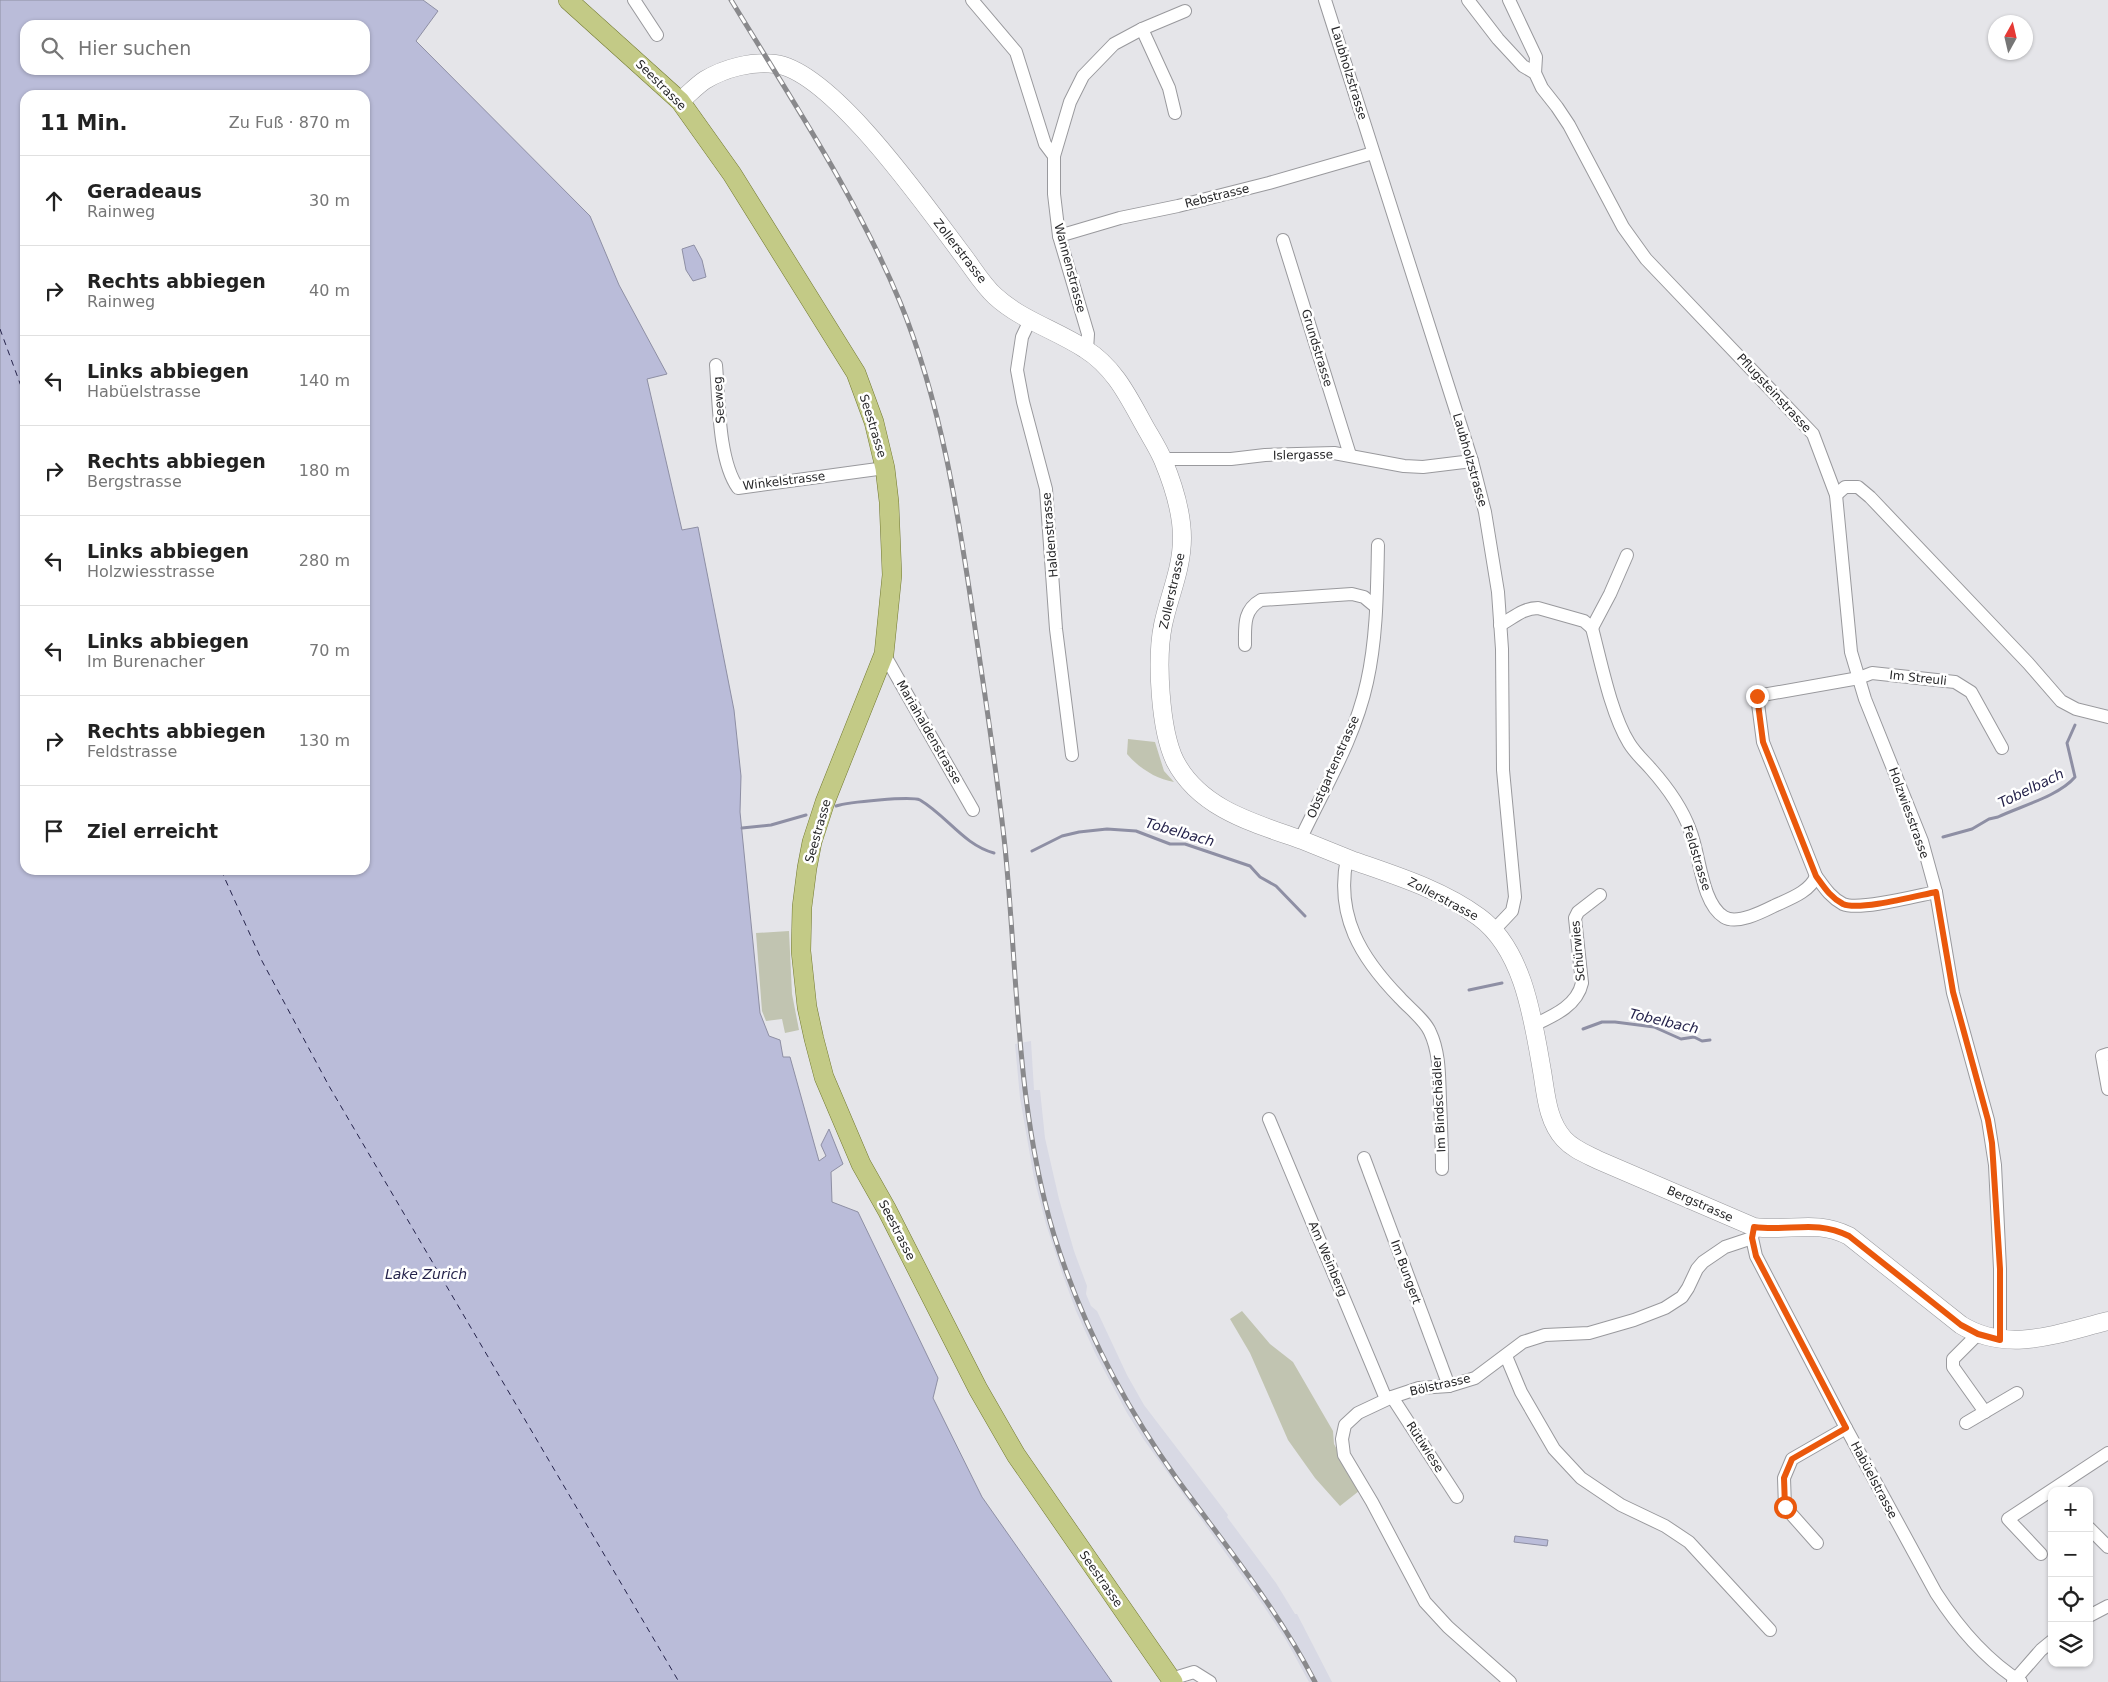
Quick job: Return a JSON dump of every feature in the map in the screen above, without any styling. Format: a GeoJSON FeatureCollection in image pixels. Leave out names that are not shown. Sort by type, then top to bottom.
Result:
{"type":"FeatureCollection","features":[{"type":"Feature","properties":{"kind":"main road","name":"Seestrasse"},"geometry":{"type":"LineString","coordinates":[[568,0],[680,101],[732,174],[856,373],[874,422],[885,468],[889,502],[892,576],[884,654],[825,802],[812,842],[807,868],[802,906],[801,951],[807,1007],[819,1062],[861,1164],[887,1210],[978,1389],[1016,1455],[1172,1681]]}},
{"type":"Feature","properties":{"kind":"street"},"geometry":{"type":"LineString","coordinates":[[634,0],[657,35]]}},
{"type":"Feature","properties":{"kind":"street","name":"Wannenstrasse"},"geometry":{"type":"LineString","coordinates":[[972,0],[1016,52],[1045,144],[1054,156]]}},
{"type":"Feature","properties":{"kind":"street","name":"Laubholzstrasse"},"geometry":{"type":"LineString","coordinates":[[1325,0],[1472,461],[1493,554],[1500,625],[1503,770],[1516,897],[1512,911],[1494,930]]}},
{"type":"Feature","properties":{"kind":"street","name":"Pflugsteinstrasse"},"geometry":{"type":"LineString","coordinates":[[1468,0],[1498,39],[1523,66],[1535,73]]}},
{"type":"Feature","properties":{"kind":"street","name":"Pflugsteinstrasse"},"geometry":{"type":"LineString","coordinates":[[1509,0],[1536,57],[1535,73],[1542,88],[1569,125],[1623,227],[1646,259],[1813,434],[1836,495]]}},
{"type":"Feature","properties":{"kind":"street","name":"Wannenstrasse"},"geometry":{"type":"LineString","coordinates":[[1087,350],[1088,334],[1060,236],[1055,201],[1054,156],[1070,102],[1084,76],[1114,44],[1142,29],[1184,12]]}},
{"type":"Feature","properties":{"kind":"street"},"geometry":{"type":"LineString","coordinates":[[1142,29],[1169,88],[1175,114]]}},
{"type":"Feature","properties":{"kind":"street","name":"Zollerstrasse"},"geometry":{"type":"LineString","coordinates":[[680,101],[704,81],[729,70],[752,64],[779,64],[799,72],[831,97],[877,144],[994,295],[1030,320],[1087,350],[1106,366],[1122,386],[1163,459],[1179,508],[1182,536],[1180,564],[1162,628],[1159,673],[1164,720],[1174,758],[1193,787],[1224,810],[1414,882],[1463,907],[1494,930],[1521,978],[1527,994],[1535,1032]]}},
{"type":"Feature","properties":{"kind":"street","name":"Rebstrasse"},"geometry":{"type":"LineString","coordinates":[[1060,236],[1120,218],[1178,206],[1269,183],[1373,153]]}},
{"type":"Feature","properties":{"kind":"street","name":"Grundstrasse"},"geometry":{"type":"LineString","coordinates":[[1283,240],[1350,455]]}},
{"type":"Feature","properties":{"kind":"street","name":"Haldenstrasse"},"geometry":{"type":"LineString","coordinates":[[1030,320],[1022,337],[1017,370],[1023,402],[1046,489],[1056,628],[1072,755]]}},
{"type":"Feature","properties":{"kind":"street","name":"Seeweg"},"geometry":{"type":"LineString","coordinates":[[716,365],[722,436]]}},
{"type":"Feature","properties":{"kind":"street","name":"Winkelstrasse"},"geometry":{"type":"LineString","coordinates":[[722,436],[731,478],[738,488],[885,468]]}},
{"type":"Feature","properties":{"kind":"street","name":"Islergasse"},"geometry":{"type":"LineString","coordinates":[[1163,459],[1231,459],[1334,453],[1404,466],[1423,467],[1472,461]]}},
{"type":"Feature","properties":{"kind":"street"},"geometry":{"type":"LineString","coordinates":[[1836,495],[1846,486],[1858,487],[1870,497],[2022,656],[2062,701],[2076,709],[2108,716]]}},
{"type":"Feature","properties":{"kind":"street","name":"Holzwiesstrasse"},"geometry":{"type":"LineString","coordinates":[[1836,495],[1851,652],[1865,699],[1922,841],[1936,892],[1953,992],[1988,1120],[1992,1143],[1999,1253],[2000,1340]]}},
{"type":"Feature","properties":{"kind":"street","name":"Obstgartenstrasse"},"geometry":{"type":"LineString","coordinates":[[1300,840],[1353,728],[1367,682],[1376,607],[1378,545]]}},
{"type":"Feature","properties":{"kind":"street"},"geometry":{"type":"LineString","coordinates":[[1500,625],[1522,611],[1538,608],[1584,622],[1592,628],[1610,594],[1627,555]]}},
{"type":"Feature","properties":{"kind":"street"},"geometry":{"type":"LineString","coordinates":[[1245,645],[1246,618],[1252,605],[1261,600],[1352,594],[1364,597],[1376,607]]}},
{"type":"Feature","properties":{"kind":"street","name":"Feldstrasse"},"geometry":{"type":"LineString","coordinates":[[1592,628],[1618,721],[1630,744],[1663,782],[1684,815],[1696,848],[1706,892],[1719,913],[1726,918],[1736,920],[1770,908],[1811,886],[1816,876]]}},
{"type":"Feature","properties":{"kind":"street","name":"Mariahaldenstrasse"},"geometry":{"type":"LineString","coordinates":[[884,654],[973,810]]}},
{"type":"Feature","properties":{"kind":"street","name":"Im Streuli"},"geometry":{"type":"LineString","coordinates":[[1859,678],[1872,674],[1955,682],[1971,692],[2002,748]]}},
{"type":"Feature","properties":{"kind":"street"},"geometry":{"type":"LineString","coordinates":[[1859,678],[1757,696],[1763,742],[1816,876],[1829,895],[1844,905],[1862,906],[1936,892]]}},
{"type":"Feature","properties":{"kind":"street","name":"Im Bindschädler"},"geometry":{"type":"LineString","coordinates":[[1347,858],[1344,875],[1348,914],[1354,936],[1365,957],[1392,990],[1429,1029],[1434,1041],[1438,1065],[1442,1169]]}},
{"type":"Feature","properties":{"kind":"street","name":"Schürwies"},"geometry":{"type":"LineString","coordinates":[[1535,1032],[1564,1010],[1581,990],[1582,983],[1575,918],[1578,912],[1600,895]]}},
{"type":"Feature","properties":{"kind":"street","name":"Bergstrasse"},"geometry":{"type":"LineString","coordinates":[[1535,1032],[1548,1110],[1565,1140],[1577,1150],[1753,1233],[1816,1226],[1843,1233],[1961,1325],[1978,1334],[2000,1340],[2032,1339],[2108,1321]]}},
{"type":"Feature","properties":{"kind":"street"},"geometry":{"type":"LineString","coordinates":[[2108,1054],[2102,1056],[2108,1089]]}},
{"type":"Feature","properties":{"kind":"street","name":"Am Weinberg"},"geometry":{"type":"LineString","coordinates":[[1269,1119],[1389,1398]]}},
{"type":"Feature","properties":{"kind":"street","name":"Im Bungert"},"geometry":{"type":"LineString","coordinates":[[1364,1158],[1449,1386]]}},
{"type":"Feature","properties":{"kind":"street","name":"Bölstrasse"},"geometry":{"type":"LineString","coordinates":[[1510,1682],[1448,1628],[1425,1602],[1372,1502],[1344,1455],[1342,1439],[1345,1426],[1358,1413],[1389,1398],[1419,1388],[1449,1386],[1475,1378],[1524,1342],[1545,1335],[1589,1333],[1634,1320],[1665,1308],[1682,1297],[1697,1269],[1703,1262],[1725,1247],[1753,1233]]}},
{"type":"Feature","properties":{"kind":"street","name":"Habüelstrasse"},"geometry":{"type":"LineString","coordinates":[[1753,1233],[1756,1256],[1922,1570],[1951,1616],[1975,1644],[2017,1681]]}},
{"type":"Feature","properties":{"kind":"street"},"geometry":{"type":"LineString","coordinates":[[1978,1334],[1953,1359],[1954,1367],[1985,1412]]}},
{"type":"Feature","properties":{"kind":"street"},"geometry":{"type":"LineString","coordinates":[[1506,1356],[1521,1392],[1554,1450],[1581,1478],[1622,1505],[1665,1526],[1689,1542],[1770,1630]]}},
{"type":"Feature","properties":{"kind":"street"},"geometry":{"type":"LineString","coordinates":[[1966,1423],[2017,1393]]}},
{"type":"Feature","properties":{"kind":"street","name":"Rütiwiese"},"geometry":{"type":"LineString","coordinates":[[1389,1398],[1457,1497]]}},
{"type":"Feature","properties":{"kind":"street"},"geometry":{"type":"LineString","coordinates":[[1817,1544],[1785,1507],[1784,1478],[1792,1459],[1846,1428]]}},
{"type":"Feature","properties":{"kind":"street"},"geometry":{"type":"LineString","coordinates":[[2057,1487],[2108,1452]]}},
{"type":"Feature","properties":{"kind":"street"},"geometry":{"type":"LineString","coordinates":[[2041,1554],[2008,1520],[2048,1493]]}},
{"type":"Feature","properties":{"kind":"street"},"geometry":{"type":"LineString","coordinates":[[2093,1532],[2108,1547]]}},
{"type":"Feature","properties":{"kind":"street"},"geometry":{"type":"LineString","coordinates":[[2093,1614],[2108,1606]]}},
{"type":"Feature","properties":{"kind":"street"},"geometry":{"type":"LineString","coordinates":[[2017,1681],[2041,1650],[2048,1644]]}},
{"type":"Feature","properties":{"kind":"street"},"geometry":{"type":"LineString","coordinates":[[1172,1681],[1194,1672],[1210,1682]]}},
{"type":"Feature","properties":{"kind":"shaded area"},"geometry":{"type":"Polygon","coordinates":[[[1031,1041],[1034,1090],[1040,1090],[1045,1138],[1059,1199],[1074,1251],[1087,1286],[1086,1294],[1091,1306],[1097,1311],[1127,1375],[1144,1405],[1228,1515],[1227,1517],[1276,1583],[1295,1614],[1297,1614],[1332,1682],[1309,1682],[1286,1640],[1263,1605],[1144,1440],[1127,1413],[1096,1355],[1076,1311],[1061,1270],[1034,1178],[1020,1098],[1015,1044],[1031,1041]]]}},
{"type":"Feature","properties":{"kind":"green space"},"geometry":{"type":"Polygon","coordinates":[[[1128,739],[1155,742],[1164,771],[1174,782],[1154,776],[1132,759],[1127,754],[1128,739]]]}},
{"type":"Feature","properties":{"kind":"green space"},"geometry":{"type":"Polygon","coordinates":[[[789,931],[792,994],[799,1030],[785,1033],[782,1019],[766,1021],[762,1011],[756,933],[789,931]]]}},
{"type":"Feature","properties":{"kind":"green space"},"geometry":{"type":"Polygon","coordinates":[[[1242,1311],[1270,1344],[1293,1362],[1333,1431],[1334,1444],[1359,1491],[1340,1506],[1315,1478],[1288,1440],[1250,1353],[1230,1319],[1242,1311]]]}},
{"type":"Feature","properties":{"kind":"water","name":"Lake Zurich"},"geometry":{"type":"Polygon","coordinates":[[[0,0],[423,0],[438,11],[416,41],[590,216],[619,285],[667,374],[647,379],[682,530],[698,527],[734,710],[741,776],[740,812],[760,1013],[769,1036],[780,1040],[783,1057],[790,1057],[819,1161],[826,1156],[821,1145],[829,1129],[843,1164],[831,1172],[832,1202],[858,1212],[938,1378],[933,1398],[982,1497],[1112,1682],[0,1682],[0,0]]]}},
{"type":"Feature","properties":{"kind":"water"},"geometry":{"type":"Polygon","coordinates":[[[694,245],[702,260],[706,277],[693,281],[686,270],[682,249],[694,245]]]}},
{"type":"Feature","properties":{"kind":"water"},"geometry":{"type":"Polygon","coordinates":[[[1515,1536],[1548,1540],[1547,1546],[1514,1542],[1515,1536]]]}},
{"type":"Feature","properties":{"kind":"waterway","name":"Tobelbach"},"geometry":{"type":"LineString","coordinates":[[1943,837],[1972,829],[1989,819],[2050,795],[2068,784],[2075,777],[2067,743],[2075,725]]}},
{"type":"Feature","properties":{"kind":"waterway","name":"Tobelbach"},"geometry":{"type":"LineString","coordinates":[[836,806],[879,800],[920,800],[974,844],[994,853]]}},
{"type":"Feature","properties":{"kind":"waterway","name":"Tobelbach"},"geometry":{"type":"LineString","coordinates":[[742,828],[771,825],[806,815]]}},
{"type":"Feature","properties":{"kind":"waterway","name":"Tobelbach"},"geometry":{"type":"LineString","coordinates":[[1032,851],[1062,836],[1079,832],[1107,829],[1136,831],[1170,844],[1185,844],[1250,866],[1260,877],[1276,886],[1305,916]]}},
{"type":"Feature","properties":{"kind":"waterway","name":"Tobelbach"},"geometry":{"type":"LineString","coordinates":[[1469,990],[1502,983]]}},
{"type":"Feature","properties":{"kind":"waterway","name":"Tobelbach"},"geometry":{"type":"LineString","coordinates":[[1583,1029],[1602,1022],[1615,1022],[1654,1027],[1681,1039],[1694,1037],[1702,1041],[1710,1040]]}},
{"type":"Feature","properties":{"kind":"ferry route"},"geometry":{"type":"LineString","coordinates":[[0,329],[20,383]]}},
{"type":"Feature","properties":{"kind":"ferry route"},"geometry":{"type":"LineString","coordinates":[[223,875],[262,961],[329,1086],[679,1682]]}},
{"type":"Feature","properties":{"kind":"railway"},"geometry":{"type":"LineString","coordinates":[[731,0],[843,186],[883,263],[915,341],[938,420],[962,540],[987,706],[1005,847],[1020,1042],[1032,1140],[1054,1235],[1065,1267],[1091,1331],[1139,1422],[1177,1479],[1232,1553],[1284,1628],[1315,1682]]}},
{"type":"Feature","properties":{"kind":"route"},"geometry":{"type":"LineString","coordinates":[[1757,696],[1763,742],[1816,876],[1829,895],[1844,905],[1862,906],[1936,892],[1953,992],[1988,1120],[1992,1143],[1995,1165],[2000,1269],[2000,1340],[1988,1338],[1970,1331],[1961,1325],[1849,1236],[1837,1230],[1826,1226],[1779,1229],[1754,1227],[1752,1238],[1756,1256],[1846,1428],[1792,1459],[1784,1478],[1785,1507]]}}]}
